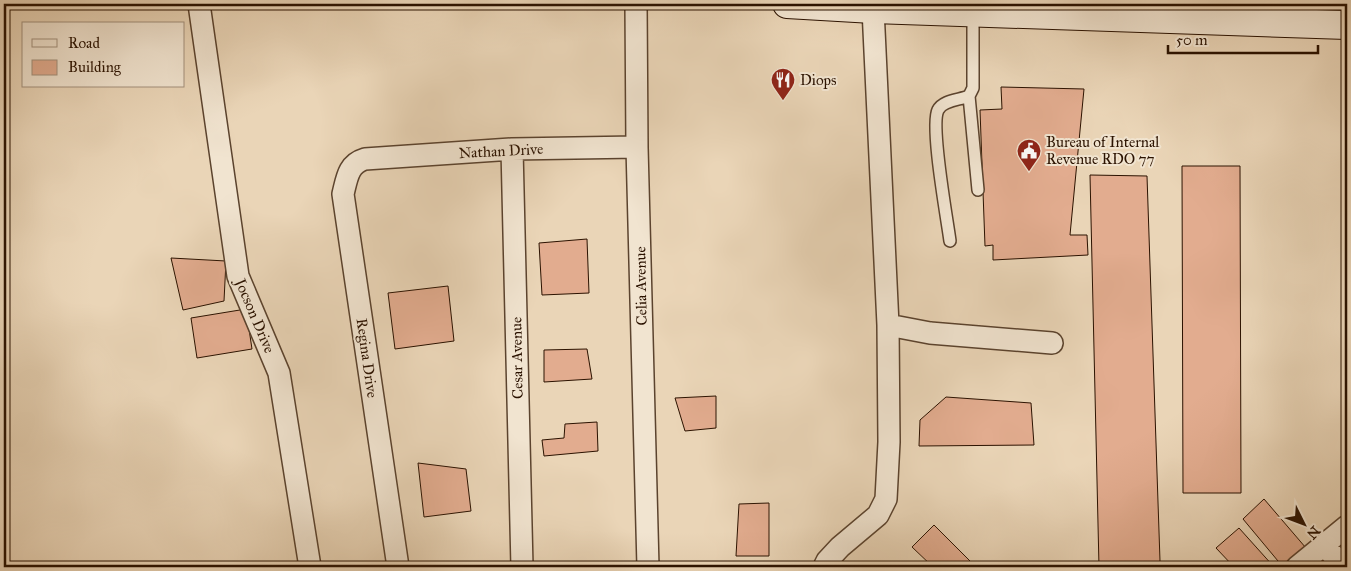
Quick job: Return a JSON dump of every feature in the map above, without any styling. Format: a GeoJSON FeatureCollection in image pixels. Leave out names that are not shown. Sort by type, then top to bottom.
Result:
{"type":"FeatureCollection","features":[{"type":"Feature","properties":{"kind":"main road"},"geometry":{"type":"LineString","coordinates":[[786,4],[972,13],[1295,13],[1347,25]]}},
{"type":"Feature","properties":{"kind":"street","name":"Jocson Drive"},"geometry":{"type":"LineString","coordinates":[[199,4],[238,276],[280,373],[304,566]]}},
{"type":"Feature","properties":{"kind":"street","name":"Celia Avenue"},"geometry":{"type":"LineString","coordinates":[[636,4],[637,147],[648,567]]}},
{"type":"Feature","properties":{"kind":"street"},"geometry":{"type":"LineString","coordinates":[[824,567],[826,561],[840,547],[878,515],[886,498],[889,442],[888,325],[873,9]]}},
{"type":"Feature","properties":{"kind":"street","name":"Nathan Drive"},"geometry":{"type":"LineString","coordinates":[[365,159],[512,149],[637,147]]}},
{"type":"Feature","properties":{"kind":"street","name":"Cesar Avenue"},"geometry":{"type":"LineString","coordinates":[[512,149],[522,567]]}},
{"type":"Feature","properties":{"kind":"street","name":"Regina Drive"},"geometry":{"type":"LineString","coordinates":[[365,159],[352,165],[343,194],[398,567]]}},
{"type":"Feature","properties":{"kind":"street"},"geometry":{"type":"LineString","coordinates":[[888,325],[930,334],[1052,343]]}},
{"type":"Feature","properties":{"kind":"street"},"geometry":{"type":"LineString","coordinates":[[1297,567],[1347,526]]}},
{"type":"Feature","properties":{"kind":"street"},"geometry":{"type":"LineString","coordinates":[[1324,545],[1344,567]]}},
{"type":"Feature","properties":{"kind":"lane"},"geometry":{"type":"LineString","coordinates":[[972,13],[974,80],[969,96],[978,190]]}},
{"type":"Feature","properties":{"kind":"lane"},"geometry":{"type":"LineString","coordinates":[[950,241],[936,141],[937,111],[942,104],[969,96]]}},
{"type":"Feature","properties":{"kind":"building","name":"Bureau of Internal Revenue RDO 77"},"geometry":{"type":"Polygon","coordinates":[[[1001,87],[1084,89],[1070,235],[1087,235],[1088,255],[993,260],[993,245],[985,246],[980,110],[1002,109],[1001,87]]]}},
{"type":"Feature","properties":{"kind":"building"},"geometry":{"type":"Polygon","coordinates":[[[1182,166],[1240,166],[1241,493],[1183,493],[1182,166]]]}},
{"type":"Feature","properties":{"kind":"building"},"geometry":{"type":"Polygon","coordinates":[[[1090,175],[1147,176],[1160,561],[1153,567],[1099,567],[1090,175]]]}},
{"type":"Feature","properties":{"kind":"building"},"geometry":{"type":"Polygon","coordinates":[[[587,239],[589,293],[542,295],[539,243],[587,239]]]}},
{"type":"Feature","properties":{"kind":"building"},"geometry":{"type":"Polygon","coordinates":[[[171,258],[226,261],[224,301],[183,310],[171,258]]]}},
{"type":"Feature","properties":{"kind":"building"},"geometry":{"type":"Polygon","coordinates":[[[448,286],[454,341],[395,349],[388,293],[448,286]]]}},
{"type":"Feature","properties":{"kind":"building"},"geometry":{"type":"Polygon","coordinates":[[[246,309],[252,349],[197,358],[191,318],[246,309]]]}},
{"type":"Feature","properties":{"kind":"building"},"geometry":{"type":"Polygon","coordinates":[[[587,349],[592,379],[544,382],[544,350],[587,349]]]}},
{"type":"Feature","properties":{"kind":"building"},"geometry":{"type":"Polygon","coordinates":[[[716,396],[716,428],[685,431],[675,398],[716,396]]]}},
{"type":"Feature","properties":{"kind":"building"},"geometry":{"type":"Polygon","coordinates":[[[946,397],[1031,403],[1034,445],[919,446],[920,420],[946,397]]]}},
{"type":"Feature","properties":{"kind":"building"},"geometry":{"type":"Polygon","coordinates":[[[597,422],[598,451],[544,456],[542,440],[564,438],[565,424],[597,422]]]}},
{"type":"Feature","properties":{"kind":"building"},"geometry":{"type":"Polygon","coordinates":[[[418,463],[466,469],[471,511],[424,517],[418,463]]]}},
{"type":"Feature","properties":{"kind":"building"},"geometry":{"type":"Polygon","coordinates":[[[1264,499],[1306,548],[1283,567],[1243,519],[1264,499]]]}},
{"type":"Feature","properties":{"kind":"building"},"geometry":{"type":"Polygon","coordinates":[[[769,503],[769,556],[736,556],[739,504],[769,503]]]}},
{"type":"Feature","properties":{"kind":"building"},"geometry":{"type":"Polygon","coordinates":[[[934,525],[971,562],[966,567],[933,567],[912,547],[934,525]]]}},
{"type":"Feature","properties":{"kind":"building"},"geometry":{"type":"Polygon","coordinates":[[[1239,528],[1274,567],[1234,567],[1216,548],[1239,528]]]}},
{"type":"Feature","properties":{"kind":"place","name":"Diops"},"geometry":{"type":"Point","coordinates":[783,101]}},
{"type":"Feature","properties":{"kind":"place","name":"Bureau of Internal Revenue RDO 77"},"geometry":{"type":"Point","coordinates":[1029,172]}}]}
